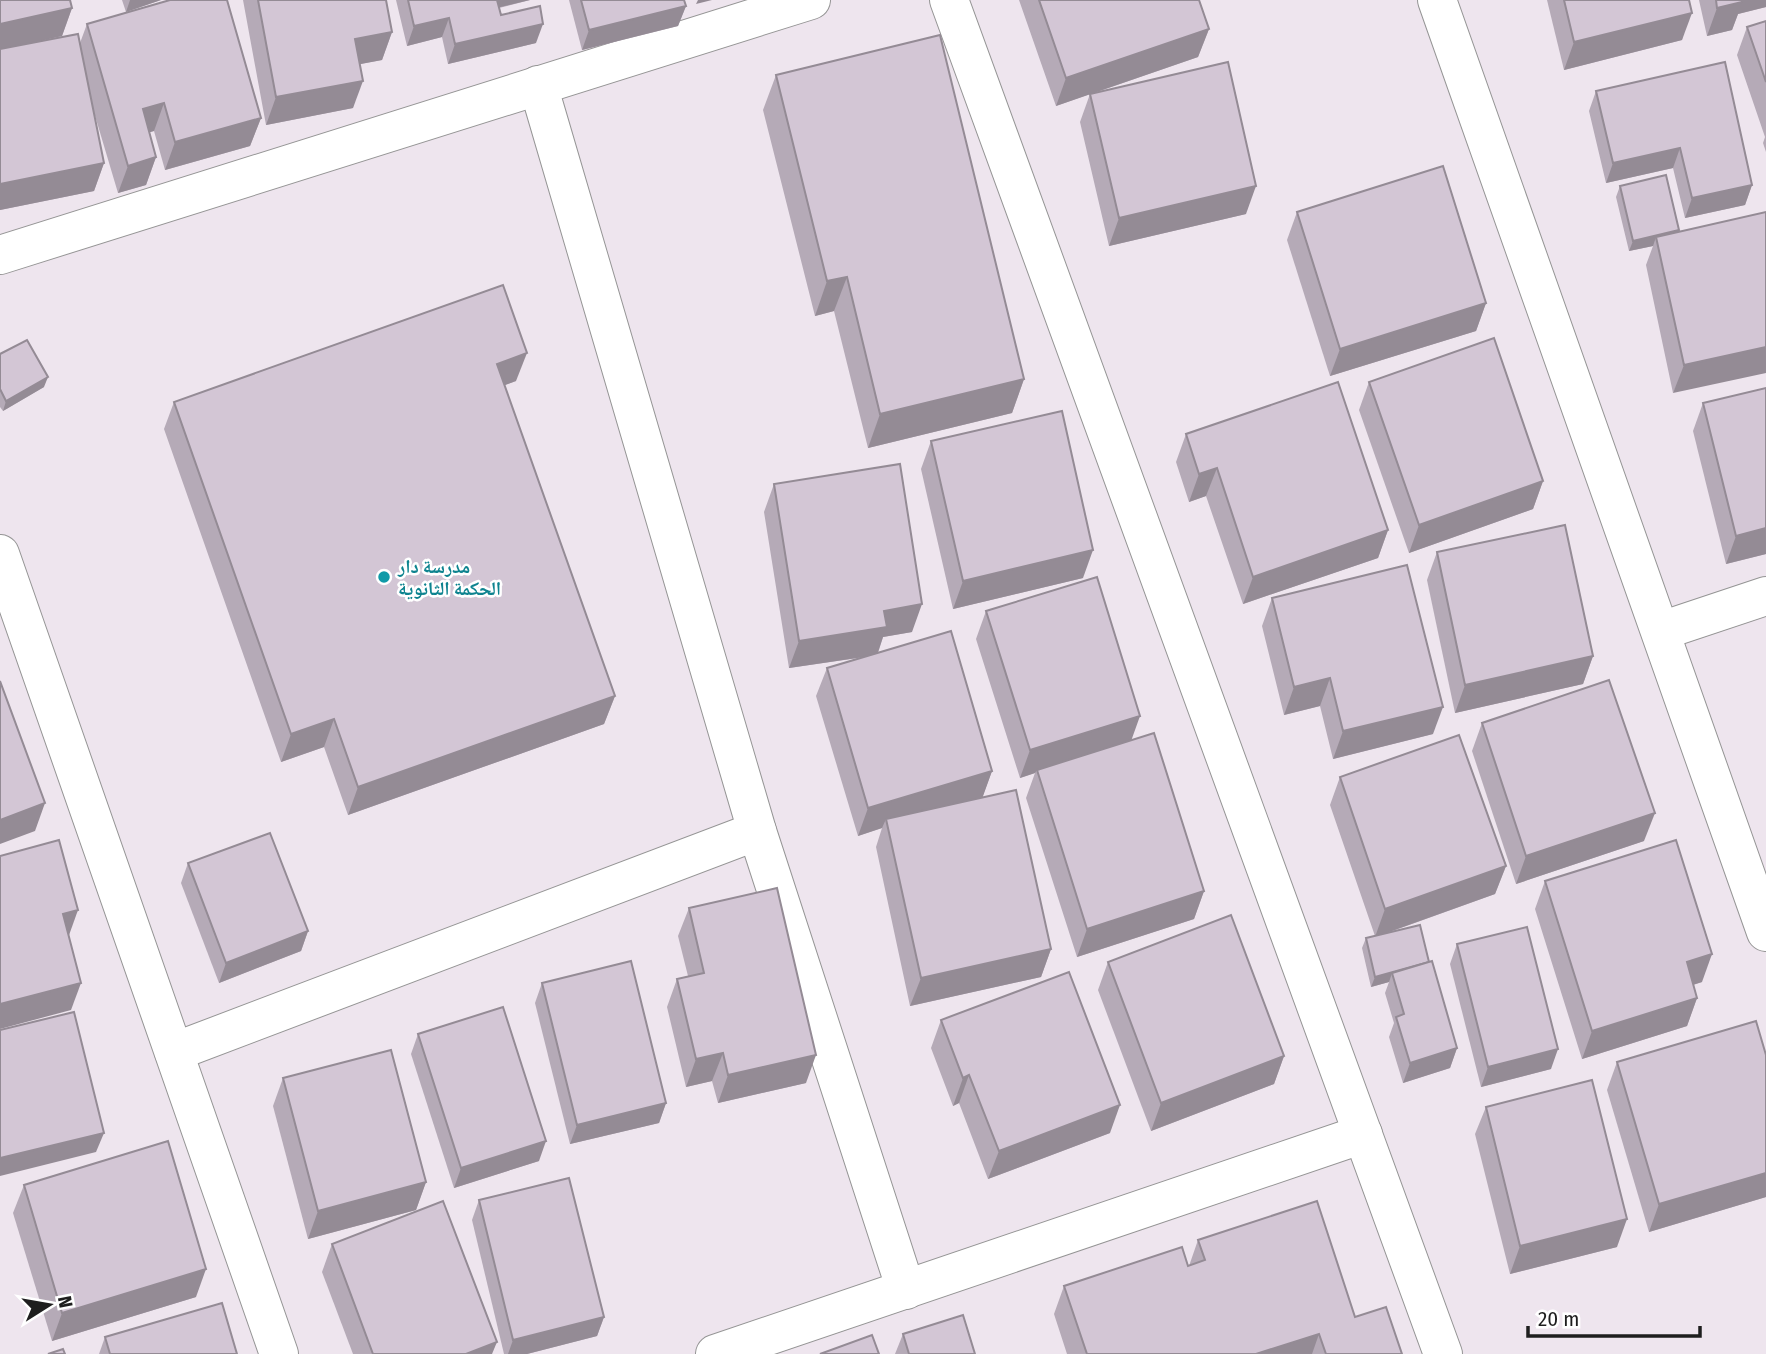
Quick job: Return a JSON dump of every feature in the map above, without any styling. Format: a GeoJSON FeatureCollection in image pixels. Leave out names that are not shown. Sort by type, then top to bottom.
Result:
{"type":"FeatureCollection","features":[{"type":"Feature","properties":{"kind":"street"},"geometry":{"type":"LineString","coordinates":[[0,255],[811,0]]}},
{"type":"Feature","properties":{"kind":"street"},"geometry":{"type":"LineString","coordinates":[[950,0],[1443,1354]]}},
{"type":"Feature","properties":{"kind":"street"},"geometry":{"type":"LineString","coordinates":[[1437,0],[1766,932]]}},
{"type":"Feature","properties":{"kind":"street"},"geometry":{"type":"LineString","coordinates":[[538,85],[757,831],[906,1290]]}},
{"type":"Feature","properties":{"kind":"street"},"geometry":{"type":"LineString","coordinates":[[0,554],[279,1354]]}},
{"type":"Feature","properties":{"kind":"street"},"geometry":{"type":"LineString","coordinates":[[1661,631],[1766,596]]}},
{"type":"Feature","properties":{"kind":"street"},"geometry":{"type":"LineString","coordinates":[[174,1052],[757,831]]}},
{"type":"Feature","properties":{"kind":"street"},"geometry":{"type":"LineString","coordinates":[[715,1354],[1363,1135]]}},
{"type":"Feature","properties":{"kind":"building"},"geometry":{"type":"Polygon","coordinates":[[[0,0],[70,0],[72,8],[0,24],[0,0]]]}},
{"type":"Feature","properties":{"kind":"building"},"geometry":{"type":"Polygon","coordinates":[[[170,0],[227,0],[261,118],[175,142],[164,103],[143,109],[156,157],[128,166],[87,24],[170,0]]]}},
{"type":"Feature","properties":{"kind":"building"},"geometry":{"type":"Polygon","coordinates":[[[258,0],[386,0],[392,32],[355,39],[363,81],[276,97],[258,0]]]}},
{"type":"Feature","properties":{"kind":"building"},"geometry":{"type":"Polygon","coordinates":[[[408,0],[497,0],[501,15],[540,6],[543,24],[455,44],[449,18],[414,26],[408,0]]]}},
{"type":"Feature","properties":{"kind":"building"},"geometry":{"type":"Polygon","coordinates":[[[581,0],[684,0],[686,6],[589,30],[581,0]]]}},
{"type":"Feature","properties":{"kind":"building"},"geometry":{"type":"Polygon","coordinates":[[[1039,0],[1199,0],[1209,29],[1066,78],[1039,0]]]}},
{"type":"Feature","properties":{"kind":"building"},"geometry":{"type":"Polygon","coordinates":[[[1564,0],[1689,0],[1692,13],[1574,42],[1564,0]]]}},
{"type":"Feature","properties":{"kind":"building"},"geometry":{"type":"Polygon","coordinates":[[[1716,0],[1742,0],[1742,2],[1717,8],[1716,0]]]}},
{"type":"Feature","properties":{"kind":"building"},"geometry":{"type":"Polygon","coordinates":[[[1766,21],[1766,82],[1747,27],[1766,21]]]}},
{"type":"Feature","properties":{"kind":"building"},"geometry":{"type":"Polygon","coordinates":[[[78,34],[104,163],[0,184],[0,49],[78,34]]]}},
{"type":"Feature","properties":{"kind":"building"},"geometry":{"type":"Polygon","coordinates":[[[940,35],[1024,379],[880,414],[847,277],[827,281],[776,75],[940,35]]]}},
{"type":"Feature","properties":{"kind":"building"},"geometry":{"type":"Polygon","coordinates":[[[1228,62],[1256,186],[1119,218],[1090,94],[1228,62]]]}},
{"type":"Feature","properties":{"kind":"building"},"geometry":{"type":"Polygon","coordinates":[[[1725,62],[1752,185],[1692,198],[1680,148],[1613,163],[1596,91],[1725,62]]]}},
{"type":"Feature","properties":{"kind":"building"},"geometry":{"type":"Polygon","coordinates":[[[1443,166],[1486,303],[1340,349],[1297,212],[1443,166]]]}},
{"type":"Feature","properties":{"kind":"building"},"geometry":{"type":"Polygon","coordinates":[[[1666,175],[1679,230],[1633,241],[1620,186],[1666,175]]]}},
{"type":"Feature","properties":{"kind":"building"},"geometry":{"type":"Polygon","coordinates":[[[1766,212],[1766,347],[1684,365],[1656,237],[1766,212]]]}},
{"type":"Feature","properties":{"kind":"building","name":"مدرسة دار الحكمة الثانوية"},"geometry":{"type":"Polygon","coordinates":[[[503,285],[527,353],[497,364],[615,696],[358,787],[334,719],[291,734],[174,402],[503,285]]]}},
{"type":"Feature","properties":{"kind":"building"},"geometry":{"type":"Polygon","coordinates":[[[1494,338],[1543,481],[1419,525],[1369,382],[1494,338]]]}},
{"type":"Feature","properties":{"kind":"building"},"geometry":{"type":"Polygon","coordinates":[[[27,340],[48,377],[6,401],[0,389],[0,354],[27,340]]]}},
{"type":"Feature","properties":{"kind":"building"},"geometry":{"type":"Polygon","coordinates":[[[1338,382],[1388,530],[1253,577],[1217,468],[1199,474],[1186,434],[1338,382]]]}},
{"type":"Feature","properties":{"kind":"building"},"geometry":{"type":"Polygon","coordinates":[[[1766,388],[1766,528],[1736,536],[1703,403],[1766,388]]]}},
{"type":"Feature","properties":{"kind":"building"},"geometry":{"type":"Polygon","coordinates":[[[1062,411],[1093,550],[963,581],[931,441],[1062,411]]]}},
{"type":"Feature","properties":{"kind":"building"},"geometry":{"type":"Polygon","coordinates":[[[900,464],[922,604],[884,611],[887,627],[799,641],[774,484],[900,464]]]}},
{"type":"Feature","properties":{"kind":"building"},"geometry":{"type":"Polygon","coordinates":[[[1565,525],[1593,656],[1465,685],[1437,552],[1565,525]]]}},
{"type":"Feature","properties":{"kind":"building"},"geometry":{"type":"Polygon","coordinates":[[[1407,565],[1443,707],[1343,731],[1330,678],[1294,687],[1272,598],[1407,565]]]}},
{"type":"Feature","properties":{"kind":"building"},"geometry":{"type":"Polygon","coordinates":[[[1097,577],[1140,716],[1030,750],[986,611],[1097,577]]]}},
{"type":"Feature","properties":{"kind":"building"},"geometry":{"type":"Polygon","coordinates":[[[951,631],[992,771],[868,808],[827,668],[951,631]]]}},
{"type":"Feature","properties":{"kind":"building"},"geometry":{"type":"Polygon","coordinates":[[[1609,680],[1655,813],[1526,856],[1482,723],[1609,680]]]}},
{"type":"Feature","properties":{"kind":"building"},"geometry":{"type":"Polygon","coordinates":[[[0,681],[45,803],[0,820],[0,681]]]}},
{"type":"Feature","properties":{"kind":"building"},"geometry":{"type":"Polygon","coordinates":[[[1154,733],[1204,891],[1087,929],[1037,770],[1154,733]]]}},
{"type":"Feature","properties":{"kind":"building"},"geometry":{"type":"Polygon","coordinates":[[[1459,735],[1506,866],[1385,909],[1340,777],[1459,735]]]}},
{"type":"Feature","properties":{"kind":"building"},"geometry":{"type":"Polygon","coordinates":[[[1016,790],[1051,949],[921,978],[886,819],[1016,790]]]}},
{"type":"Feature","properties":{"kind":"building"},"geometry":{"type":"Polygon","coordinates":[[[270,833],[308,931],[226,963],[188,863],[270,833]]]}},
{"type":"Feature","properties":{"kind":"building"},"geometry":{"type":"Polygon","coordinates":[[[59,840],[78,910],[63,914],[81,983],[0,1004],[0,856],[59,840]]]}},
{"type":"Feature","properties":{"kind":"building"},"geometry":{"type":"Polygon","coordinates":[[[1676,840],[1712,954],[1687,962],[1697,998],[1592,1031],[1545,881],[1676,840]]]}},
{"type":"Feature","properties":{"kind":"building"},"geometry":{"type":"Polygon","coordinates":[[[777,888],[816,1055],[728,1075],[723,1053],[696,1059],[677,979],[704,973],[689,908],[777,888]]]}},
{"type":"Feature","properties":{"kind":"building"},"geometry":{"type":"Polygon","coordinates":[[[1231,915],[1284,1056],[1161,1103],[1108,962],[1231,915]]]}},
{"type":"Feature","properties":{"kind":"building"},"geometry":{"type":"Polygon","coordinates":[[[1420,925],[1429,962],[1375,977],[1366,938],[1420,925]]]}},
{"type":"Feature","properties":{"kind":"building"},"geometry":{"type":"Polygon","coordinates":[[[1527,927],[1558,1049],[1488,1067],[1457,944],[1527,927]]]}},
{"type":"Feature","properties":{"kind":"building"},"geometry":{"type":"Polygon","coordinates":[[[631,961],[666,1103],[577,1125],[542,983],[631,961]]]}},
{"type":"Feature","properties":{"kind":"building"},"geometry":{"type":"Polygon","coordinates":[[[1432,961],[1457,1048],[1410,1063],[1396,1017],[1404,1014],[1392,973],[1432,961]]]}},
{"type":"Feature","properties":{"kind":"building"},"geometry":{"type":"Polygon","coordinates":[[[1069,972],[1120,1105],[999,1151],[969,1075],[963,1078],[941,1020],[1069,972]]]}},
{"type":"Feature","properties":{"kind":"building"},"geometry":{"type":"Polygon","coordinates":[[[503,1007],[546,1141],[461,1168],[418,1034],[503,1007]]]}},
{"type":"Feature","properties":{"kind":"building"},"geometry":{"type":"Polygon","coordinates":[[[74,1012],[104,1133],[0,1158],[0,1030],[74,1012]]]}},
{"type":"Feature","properties":{"kind":"building"},"geometry":{"type":"Polygon","coordinates":[[[1756,1021],[1766,1055],[1766,1173],[1659,1204],[1617,1062],[1756,1021]]]}},
{"type":"Feature","properties":{"kind":"building"},"geometry":{"type":"Polygon","coordinates":[[[391,1050],[426,1182],[318,1211],[283,1078],[391,1050]]]}},
{"type":"Feature","properties":{"kind":"building"},"geometry":{"type":"Polygon","coordinates":[[[1592,1080],[1627,1219],[1520,1246],[1486,1107],[1592,1080]]]}},
{"type":"Feature","properties":{"kind":"building"},"geometry":{"type":"Polygon","coordinates":[[[168,1141],[206,1269],[62,1313],[24,1185],[168,1141]]]}},
{"type":"Feature","properties":{"kind":"building"},"geometry":{"type":"Polygon","coordinates":[[[569,1178],[604,1317],[513,1340],[479,1200],[569,1178]]]}},
{"type":"Feature","properties":{"kind":"building"},"geometry":{"type":"Polygon","coordinates":[[[443,1201],[497,1342],[466,1354],[373,1354],[332,1244],[443,1201]]]}},
{"type":"Feature","properties":{"kind":"building"},"geometry":{"type":"Polygon","coordinates":[[[1317,1201],[1355,1317],[1386,1307],[1402,1354],[1326,1354],[1319,1334],[1256,1354],[1087,1354],[1064,1286],[1182,1247],[1188,1266],[1205,1260],[1198,1240],[1317,1201]]]}},
{"type":"Feature","properties":{"kind":"building"},"geometry":{"type":"Polygon","coordinates":[[[222,1303],[237,1354],[110,1354],[105,1337],[222,1303]]]}},
{"type":"Feature","properties":{"kind":"building"},"geometry":{"type":"Polygon","coordinates":[[[963,1315],[975,1354],[909,1354],[903,1334],[963,1315]]]}},
{"type":"Feature","properties":{"kind":"building"},"geometry":{"type":"Polygon","coordinates":[[[872,1335],[879,1354],[820,1354],[872,1335]]]}},
{"type":"Feature","properties":{"kind":"building"},"geometry":{"type":"Polygon","coordinates":[[[63,1349],[65,1354],[48,1354],[63,1349]]]}},
{"type":"Feature","properties":{"kind":"place","name":"مدرسة دار الحكمة الثانوية"},"geometry":{"type":"Point","coordinates":[384,577]}}]}
